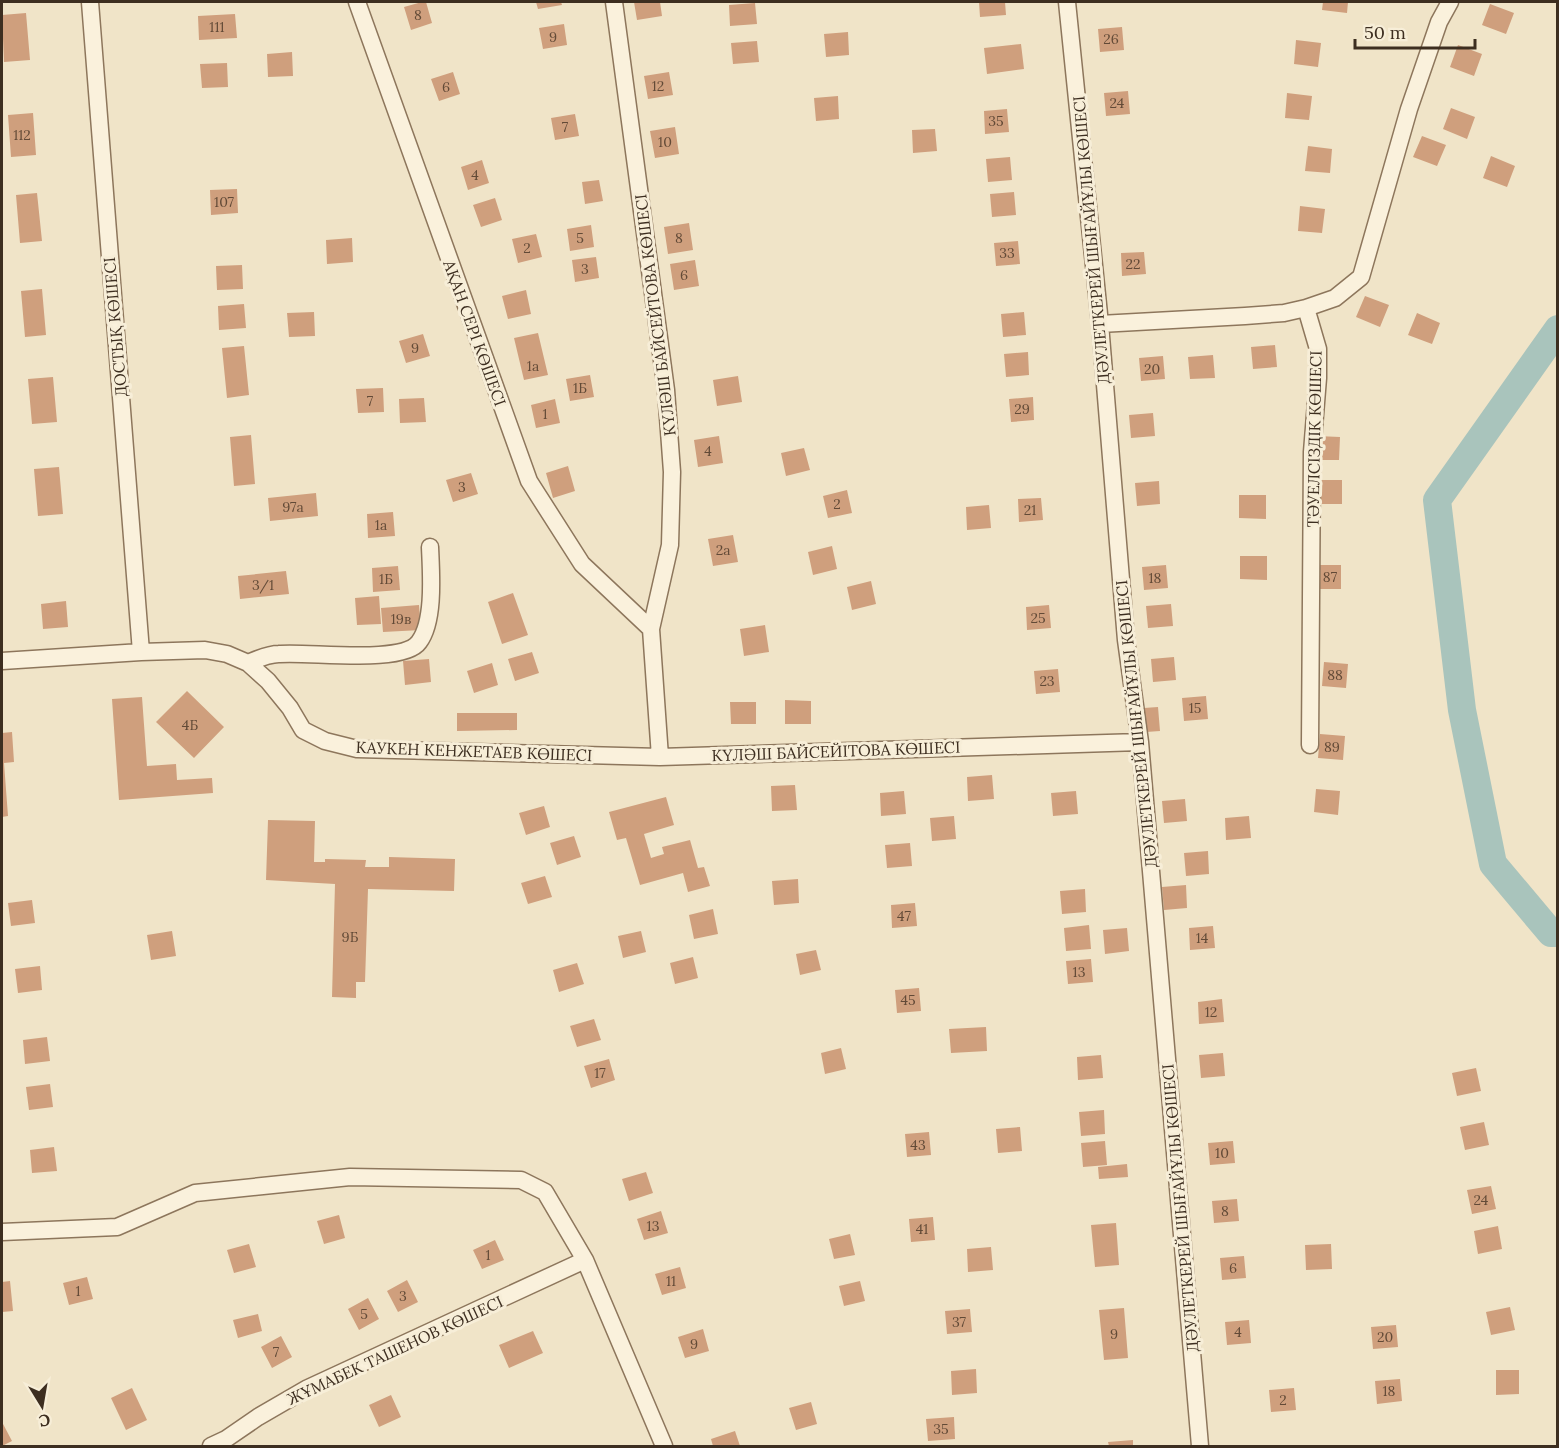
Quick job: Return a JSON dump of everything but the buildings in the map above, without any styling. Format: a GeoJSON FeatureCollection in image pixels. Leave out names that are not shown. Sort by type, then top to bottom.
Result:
{"type":"FeatureCollection","features":[{"type":"Feature","properties":{"kind":"street","name":"ДОСТЫҚ КӨШЕСІ"},"geometry":{"type":"LineString","coordinates":[[90,2],[141,652]]}},
{"type":"Feature","properties":{"kind":"street","name":"АҚАН СЕРІ КӨШЕСІ"},"geometry":{"type":"LineString","coordinates":[[357,2],[529,481],[582,564],[651,629]]}},
{"type":"Feature","properties":{"kind":"street","name":"КҮЛӘШ БАЙСЕЙТОВА КӨШЕСІ"},"geometry":{"type":"LineString","coordinates":[[614,2],[666,390],[672,472],[670,545],[651,629]]}},
{"type":"Feature","properties":{"kind":"street","name":"ДӘУЛЕТКЕРЕЙ ШЫҒАЙҰЛЫ КӨШЕСІ"},"geometry":{"type":"LineString","coordinates":[[1068,2],[1100,324],[1126,640],[1140,742],[1200,1446]]}},
{"type":"Feature","properties":{"kind":"street"},"geometry":{"type":"LineString","coordinates":[[1100,324],[1284,313],[1335,298],[1360,278],[1409,109],[1439,22],[1450,2]]}},
{"type":"Feature","properties":{"kind":"street","name":"ТӘУЕЛСІЗДІК КӨШЕСІ"},"geometry":{"type":"LineString","coordinates":[[1306,308],[1318,349],[1312,452],[1310,745]]}},
{"type":"Feature","properties":{"kind":"street"},"geometry":{"type":"LineString","coordinates":[[248,663],[265,656],[283,653],[377,655],[415,647],[421,640],[431,601],[430,547]]}},
{"type":"Feature","properties":{"kind":"street"},"geometry":{"type":"LineString","coordinates":[[651,629],[660,757]]}},
{"type":"Feature","properties":{"kind":"street","name":"КАУКЕН КЕНЖЕТАЕВ КӨШЕСІ"},"geometry":{"type":"LineString","coordinates":[[2,661],[205,650],[227,654],[248,663],[290,708],[303,730],[326,741],[357,749],[660,757]]}},
{"type":"Feature","properties":{"kind":"street","name":"КҮЛӘШ БАЙСЕЙІТОВА КӨШЕСІ"},"geometry":{"type":"LineString","coordinates":[[660,757],[1140,742]]}},
{"type":"Feature","properties":{"kind":"street"},"geometry":{"type":"LineString","coordinates":[[2,1232],[117,1227],[195,1193],[350,1178],[521,1180],[545,1192],[585,1260],[664,1446]]}},
{"type":"Feature","properties":{"kind":"street","name":"ЖҰМАБЕК ТАШЕНОВ КӨШЕСІ"},"geometry":{"type":"LineString","coordinates":[[211,1446],[308,1388],[585,1260]]}},
{"type":"Feature","properties":{"kind":"waterway"},"geometry":{"type":"LineString","coordinates":[[1558,329],[1437,500],[1462,710],[1493,864],[1551,933],[1558,933]]}}]}
